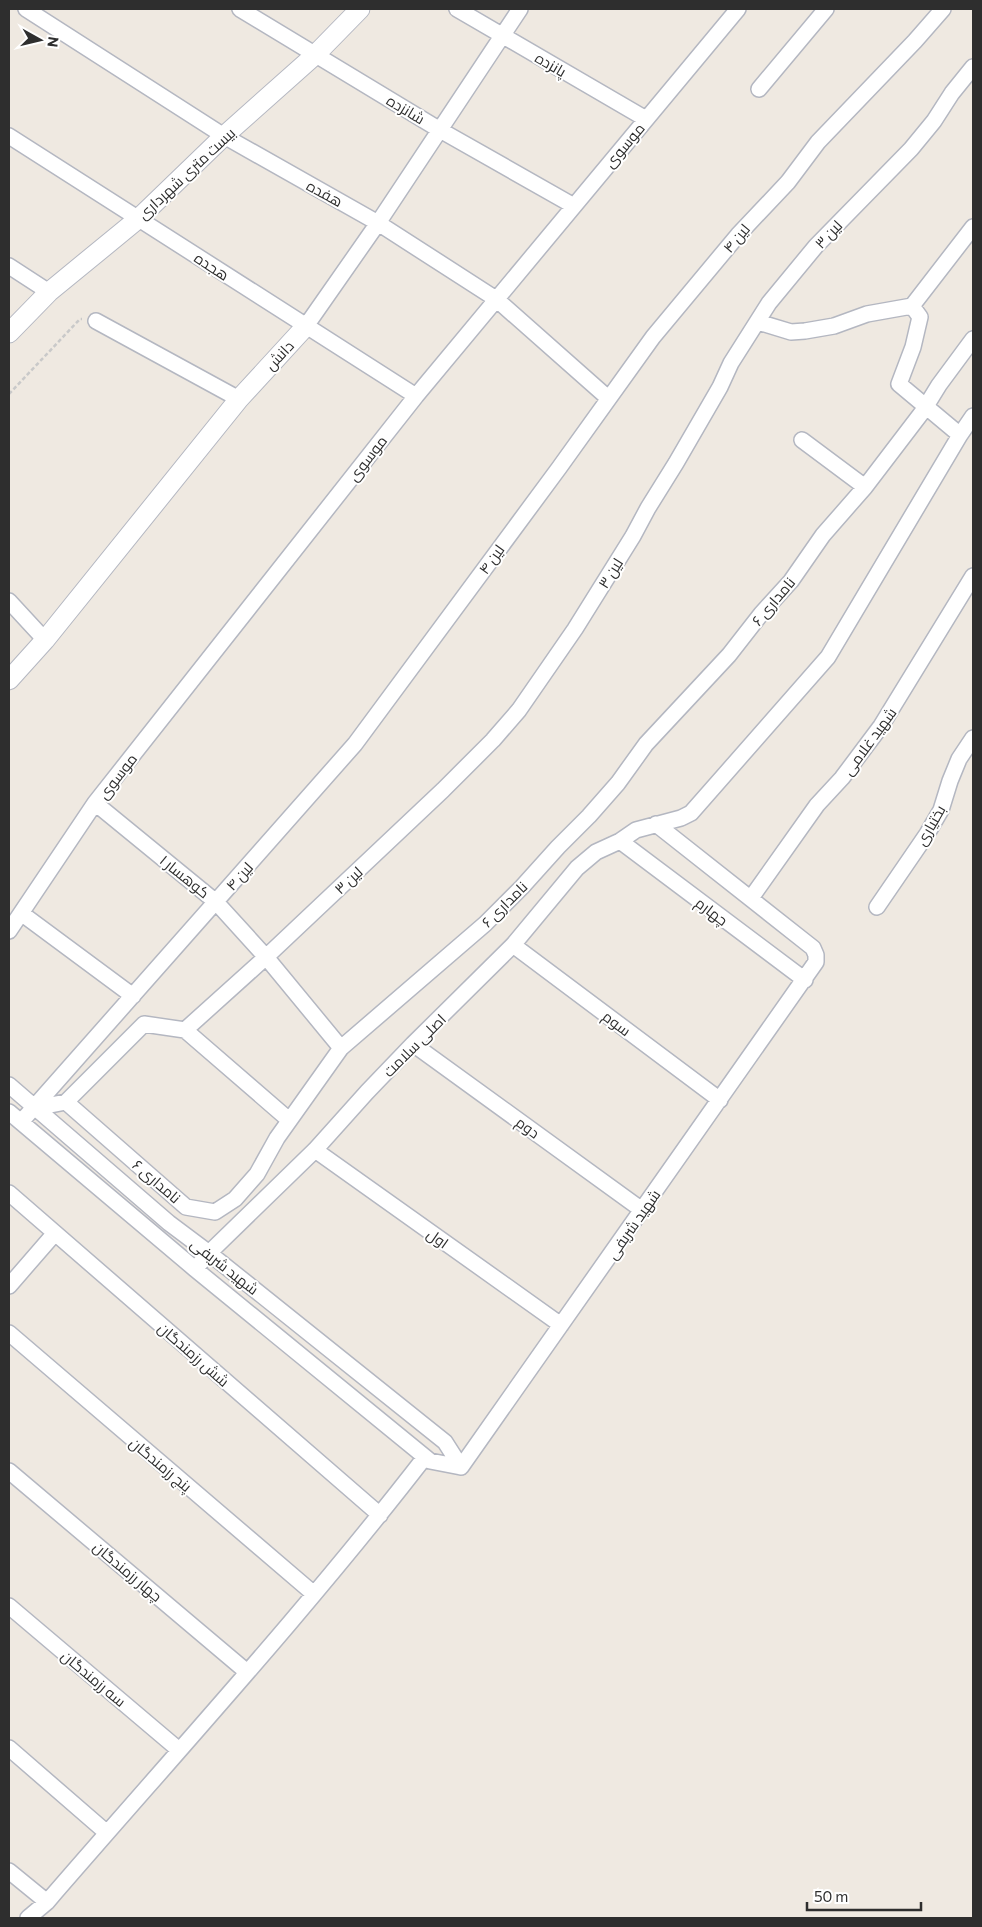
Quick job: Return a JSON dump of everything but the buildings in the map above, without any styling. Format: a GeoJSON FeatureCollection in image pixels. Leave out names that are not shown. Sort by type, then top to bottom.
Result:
{"type":"FeatureCollection","features":[{"type":"Feature","properties":{"kind":"street","name":"هفده"},"geometry":{"type":"LineString","coordinates":[[26,9],[224,136],[378,223],[496,299],[608,398]]}},
{"type":"Feature","properties":{"kind":"street","name":"شانزده"},"geometry":{"type":"LineString","coordinates":[[240,9],[440,130],[574,206]]}},
{"type":"Feature","properties":{"kind":"street","name":"بیست متری شهرداری"},"geometry":{"type":"LineString","coordinates":[[9,333],[49,292],[138,218],[224,136],[315,55],[360,9]]}},
{"type":"Feature","properties":{"kind":"street","name":"پانزده"},"geometry":{"type":"LineString","coordinates":[[456,9],[646,119]]}},
{"type":"Feature","properties":{"kind":"street","name":"دانش"},"geometry":{"type":"LineString","coordinates":[[9,680],[45,640],[239,399],[306,326],[378,223],[520,9]]}},
{"type":"Feature","properties":{"kind":"street","name":"موسوی"},"geometry":{"type":"LineString","coordinates":[[9,931],[96,803],[416,396],[738,9]]}},
{"type":"Feature","properties":{"kind":"street"},"geometry":{"type":"LineString","coordinates":[[758,89],[826,9]]}},
{"type":"Feature","properties":{"kind":"street","name":"لین ۴"},"geometry":{"type":"LineString","coordinates":[[22,1122],[356,744],[653,337],[738,235],[788,182],[818,142],[915,41],[943,9]]}},
{"type":"Feature","properties":{"kind":"street","name":"لین ۳"},"geometry":{"type":"LineString","coordinates":[[186,1030],[462,772],[519,710],[575,629],[633,536],[720,387],[732,363],[769,303],[816,246],[911,149],[973,67]]}},
{"type":"Feature","properties":{"kind":"street","name":"هجده"},"geometry":{"type":"LineString","coordinates":[[9,136],[416,396]]}},
{"type":"Feature","properties":{"kind":"street"},"geometry":{"type":"LineString","coordinates":[[758,322],[791,332],[813,331],[834,326],[866,314],[912,306],[973,227]]}},
{"type":"Feature","properties":{"kind":"street"},"geometry":{"type":"LineString","coordinates":[[9,266],[49,292]]}},
{"type":"Feature","properties":{"kind":"street"},"geometry":{"type":"LineString","coordinates":[[912,306],[920,317],[919,328],[899,384],[924,409],[960,435]]}},
{"type":"Feature","properties":{"kind":"street"},"geometry":{"type":"LineString","coordinates":[[96,321],[239,399]]}},
{"type":"Feature","properties":{"kind":"street","name":"نامداری ۶"},"geometry":{"type":"LineString","coordinates":[[66,1102],[186,1207],[215,1212],[236,1199],[257,1174],[277,1138],[341,1048],[485,924],[522,887],[589,816],[618,783],[646,744],[729,655],[761,614],[791,581],[823,535],[865,487],[924,409],[973,339]]}},
{"type":"Feature","properties":{"kind":"street","name":"اصلی سلامت"},"geometry":{"type":"LineString","coordinates":[[195,1269],[209,1253],[315,1150],[413,1044],[513,945],[577,868],[596,852],[620,841],[636,830],[682,818],[692,813],[828,657],[973,416]]}},
{"type":"Feature","properties":{"kind":"street"},"geometry":{"type":"LineString","coordinates":[[802,440],[865,487]]}},
{"type":"Feature","properties":{"kind":"street","name":"شهید غلامی"},"geometry":{"type":"LineString","coordinates":[[751,898],[817,805],[842,778],[881,726],[973,576]]}},
{"type":"Feature","properties":{"kind":"street"},"geometry":{"type":"LineString","coordinates":[[9,601],[45,640]]}},
{"type":"Feature","properties":{"kind":"street","name":"بختیاری"},"geometry":{"type":"LineString","coordinates":[[877,907],[927,834],[941,810],[956,766],[973,738]]}},
{"type":"Feature","properties":{"kind":"street","name":"کوهسار ۱"},"geometry":{"type":"LineString","coordinates":[[96,803],[216,902],[266,957],[341,1048]]}},
{"type":"Feature","properties":{"kind":"street","name":"شهید شریفی"},"geometry":{"type":"LineString","coordinates":[[461,1467],[816,962],[813,948],[656,824]]}},
{"type":"Feature","properties":{"kind":"street","name":"چهارم"},"geometry":{"type":"LineString","coordinates":[[620,841],[805,980]]}},
{"type":"Feature","properties":{"kind":"street"},"geometry":{"type":"LineString","coordinates":[[21,913],[133,996]]}},
{"type":"Feature","properties":{"kind":"street","name":"سوم"},"geometry":{"type":"LineString","coordinates":[[513,945],[720,1100]]}},
{"type":"Feature","properties":{"kind":"street"},"geometry":{"type":"LineString","coordinates":[[35,1108],[66,1102],[144,1024],[186,1030],[290,1120]]}},
{"type":"Feature","properties":{"kind":"street","name":"دوم"},"geometry":{"type":"LineString","coordinates":[[413,1044],[642,1210]]}},
{"type":"Feature","properties":{"kind":"street","name":"شهید شریفی"},"geometry":{"type":"LineString","coordinates":[[9,1085],[169,1223],[445,1442],[461,1467]]}},
{"type":"Feature","properties":{"kind":"street","name":"شهید شریفی"},"geometry":{"type":"LineString","coordinates":[[9,1112],[195,1269],[430,1461],[461,1467]]}},
{"type":"Feature","properties":{"kind":"street","name":"اول"},"geometry":{"type":"LineString","coordinates":[[315,1150],[561,1325]]}},
{"type":"Feature","properties":{"kind":"street","name":"شش رزمندگان"},"geometry":{"type":"LineString","coordinates":[[9,1193],[380,1515]]}},
{"type":"Feature","properties":{"kind":"street"},"geometry":{"type":"LineString","coordinates":[[9,1286],[55,1233]]}},
{"type":"Feature","properties":{"kind":"street","name":"پنج رزمندگان"},"geometry":{"type":"LineString","coordinates":[[9,1333],[314,1594]]}},
{"type":"Feature","properties":{"kind":"street"},"geometry":{"type":"LineString","coordinates":[[28,1918],[47,1902],[247,1672],[380,1515],[425,1457]]}},
{"type":"Feature","properties":{"kind":"street","name":"چهار رزمندگان"},"geometry":{"type":"LineString","coordinates":[[9,1471],[247,1672]]}},
{"type":"Feature","properties":{"kind":"street","name":"سه رزمندگان"},"geometry":{"type":"LineString","coordinates":[[9,1606],[179,1750]]}},
{"type":"Feature","properties":{"kind":"street"},"geometry":{"type":"LineString","coordinates":[[9,1748],[107,1833]]}},
{"type":"Feature","properties":{"kind":"street"},"geometry":{"type":"LineString","coordinates":[[9,1870],[47,1902]]}},
{"type":"Feature","properties":{"kind":"path"},"geometry":{"type":"LineString","coordinates":[[9,394],[80,318],[96,321]]}}]}
